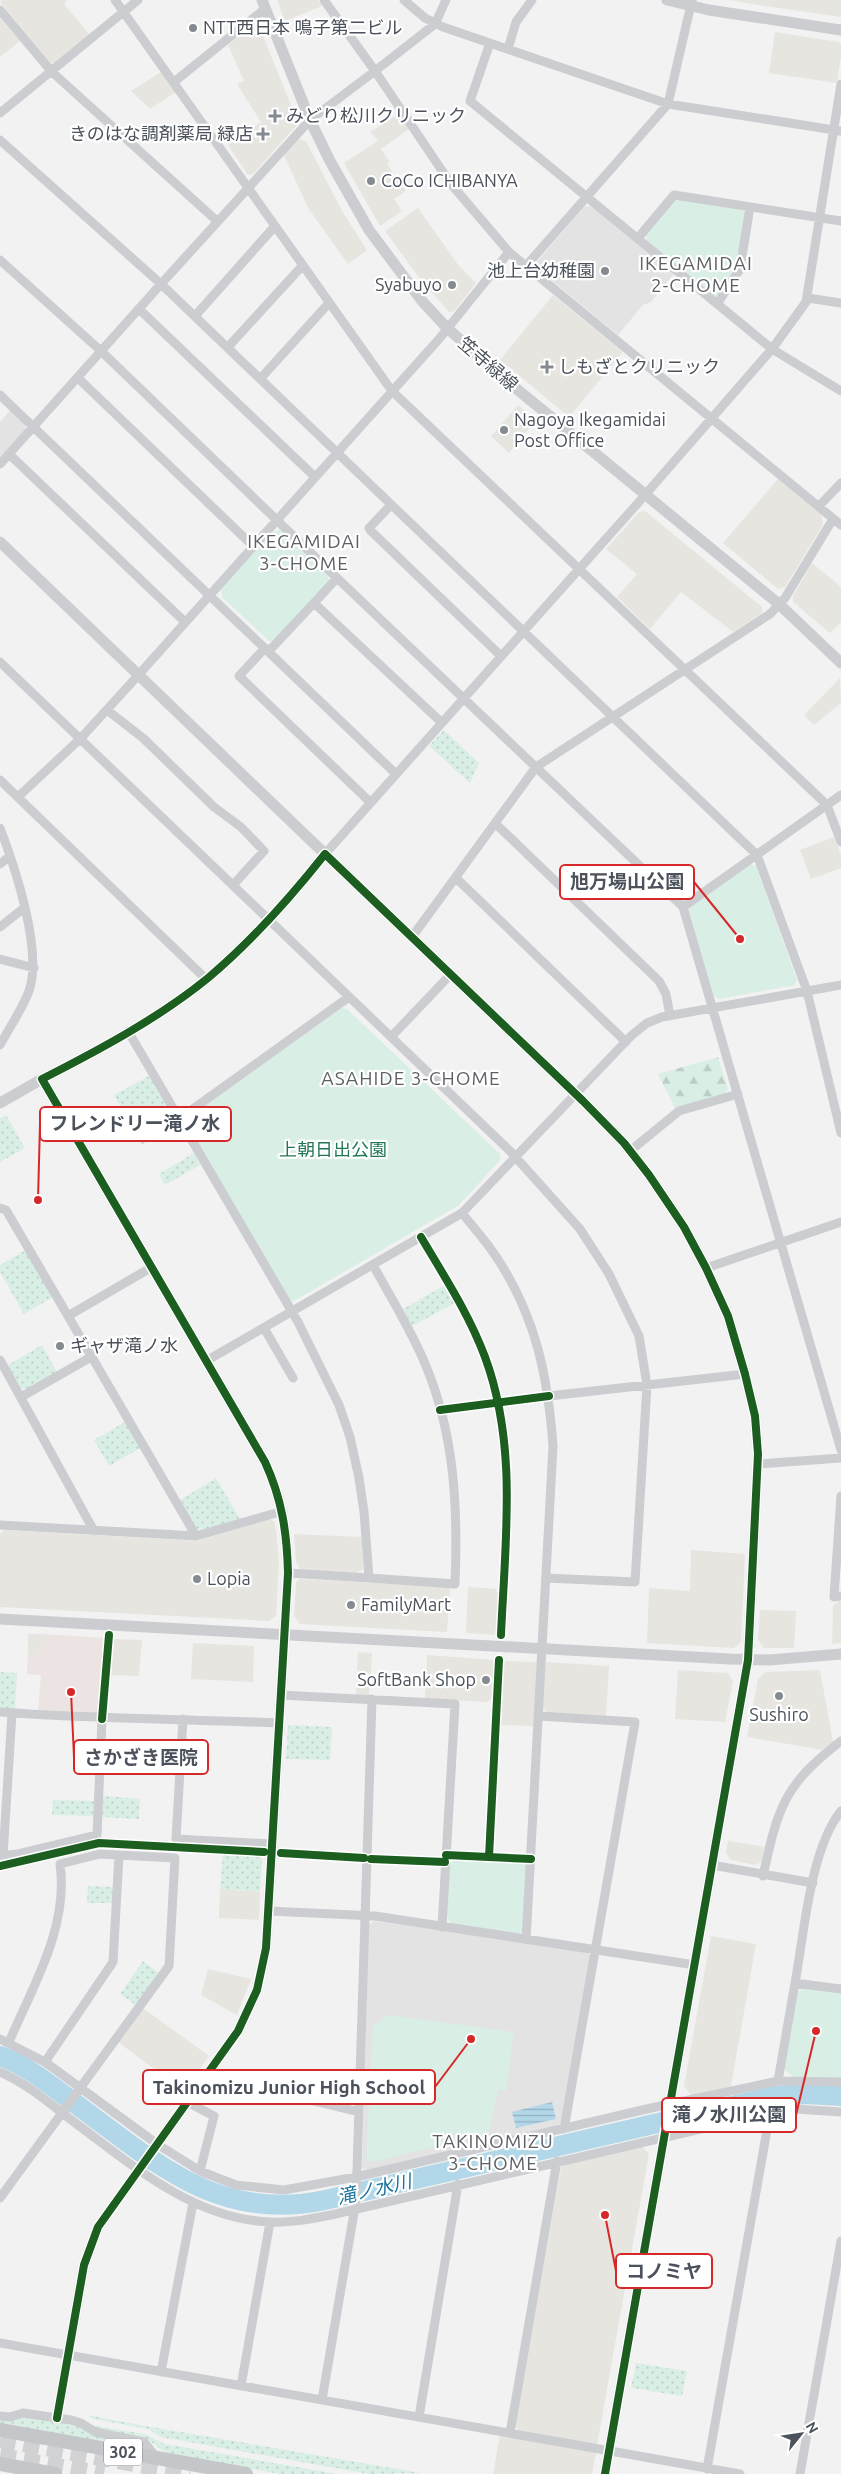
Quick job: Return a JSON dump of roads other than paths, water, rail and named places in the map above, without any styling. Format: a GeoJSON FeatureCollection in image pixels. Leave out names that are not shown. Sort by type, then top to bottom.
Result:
{"type":"FeatureCollection","features":[{"type":"Feature","properties":{"kind":"highway","name":"302"},"geometry":{"type":"LineString","coordinates":[[0,2430],[246,2474]]}},
{"type":"Feature","properties":{"kind":"highway"},"geometry":{"type":"LineString","coordinates":[[0,2464],[55,2474]]}},
{"type":"Feature","properties":{"kind":"street"},"geometry":{"type":"LineString","coordinates":[[115,0],[392,391],[827,805],[841,842]]}},
{"type":"Feature","properties":{"kind":"street"},"geometry":{"type":"LineString","coordinates":[[0,114],[138,0]]}},
{"type":"Feature","properties":{"kind":"street"},"geometry":{"type":"LineString","coordinates":[[324,0],[375,71],[451,184],[478,218],[509,252],[841,525]]}},
{"type":"Feature","properties":{"kind":"street"},"geometry":{"type":"LineString","coordinates":[[404,0],[435,24],[668,104],[838,130]]}},
{"type":"Feature","properties":{"kind":"street"},"geometry":{"type":"LineString","coordinates":[[0,464],[310,120],[435,24],[446,0]]}},
{"type":"Feature","properties":{"kind":"street"},"geometry":{"type":"LineString","coordinates":[[508,49],[516,22],[532,0]]}},
{"type":"Feature","properties":{"kind":"street"},"geometry":{"type":"LineString","coordinates":[[667,0],[841,30]]}},
{"type":"Feature","properties":{"kind":"street"},"geometry":{"type":"LineString","coordinates":[[526,266],[668,104],[691,3]]}},
{"type":"Feature","properties":{"kind":"street"},"geometry":{"type":"LineString","coordinates":[[174,82],[264,4]]}},
{"type":"Feature","properties":{"kind":"street","name":"笠寺緑線"},"geometry":{"type":"LineString","coordinates":[[264,4],[310,120],[330,161],[369,230],[422,301],[447,328],[507,381],[780,605],[841,663]]}},
{"type":"Feature","properties":{"kind":"street"},"geometry":{"type":"LineString","coordinates":[[0,10],[52,72],[218,221]]}},
{"type":"Feature","properties":{"kind":"street"},"geometry":{"type":"LineString","coordinates":[[490,43],[470,101],[772,349],[841,391]]}},
{"type":"Feature","properties":{"kind":"street"},"geometry":{"type":"LineString","coordinates":[[0,1103],[163,1010],[206,979],[268,919],[441,722],[645,495],[772,349],[808,298],[820,218],[838,130],[841,84]]}},
{"type":"Feature","properties":{"kind":"street"},"geometry":{"type":"LineString","coordinates":[[0,140],[162,284],[756,855],[807,992],[841,1133]]}},
{"type":"Feature","properties":{"kind":"street"},"geometry":{"type":"LineString","coordinates":[[638,238],[674,195],[841,221]]}},
{"type":"Feature","properties":{"kind":"street"},"geometry":{"type":"LineString","coordinates":[[717,304],[740,270],[750,207]]}},
{"type":"Feature","properties":{"kind":"street"},"geometry":{"type":"LineString","coordinates":[[195,316],[275,226]]}},
{"type":"Feature","properties":{"kind":"street"},"geometry":{"type":"LineString","coordinates":[[18,797],[81,738],[138,675],[392,391],[447,328],[509,252]]}},
{"type":"Feature","properties":{"kind":"street"},"geometry":{"type":"LineString","coordinates":[[0,260],[101,351],[683,907],[841,1450]]}},
{"type":"Feature","properties":{"kind":"street"},"geometry":{"type":"LineString","coordinates":[[228,347],[303,264]]}},
{"type":"Feature","properties":{"kind":"street"},"geometry":{"type":"LineString","coordinates":[[808,298],[841,303]]}},
{"type":"Feature","properties":{"kind":"street"},"geometry":{"type":"LineString","coordinates":[[260,379],[329,303]]}},
{"type":"Feature","properties":{"kind":"street"},"geometry":{"type":"LineString","coordinates":[[139,309],[315,477]]}},
{"type":"Feature","properties":{"kind":"street"},"geometry":{"type":"LineString","coordinates":[[78,378],[253,546]]}},
{"type":"Feature","properties":{"kind":"street"},"geometry":{"type":"LineString","coordinates":[[0,395],[396,774]]}},
{"type":"Feature","properties":{"kind":"street"},"geometry":{"type":"LineString","coordinates":[[9,454],[185,622]]}},
{"type":"Feature","properties":{"kind":"street"},"geometry":{"type":"LineString","coordinates":[[819,506],[841,483]]}},
{"type":"Feature","properties":{"kind":"street"},"geometry":{"type":"LineString","coordinates":[[391,505],[369,528],[371,531],[501,656]]}},
{"type":"Feature","properties":{"kind":"street"},"geometry":{"type":"LineString","coordinates":[[412,938],[536,767],[770,614],[780,605],[833,519]]}},
{"type":"Feature","properties":{"kind":"street"},"geometry":{"type":"LineString","coordinates":[[0,542],[576,1094],[630,1151],[680,1221],[706,1268],[728,1316],[755,1416],[758,1464],[748,1660],[605,2474]]}},
{"type":"Feature","properties":{"kind":"street"},"geometry":{"type":"LineString","coordinates":[[337,578],[239,676],[370,802]]}},
{"type":"Feature","properties":{"kind":"street"},"geometry":{"type":"LineString","coordinates":[[314,603],[441,722]]}},
{"type":"Feature","properties":{"kind":"street"},"geometry":{"type":"LineString","coordinates":[[0,662],[515,1157],[563,1208],[609,1274],[639,1336],[647,1385],[635,1582],[546,1578]]}},
{"type":"Feature","properties":{"kind":"street"},"geometry":{"type":"LineString","coordinates":[[106,710],[143,738],[214,807],[241,827],[264,851],[233,885]]}},
{"type":"Feature","properties":{"kind":"street"},"geometry":{"type":"LineString","coordinates":[[0,780],[206,979]]}},
{"type":"Feature","properties":{"kind":"street"},"geometry":{"type":"LineString","coordinates":[[683,907],[841,795]]}},
{"type":"Feature","properties":{"kind":"street"},"geometry":{"type":"LineString","coordinates":[[495,823],[659,981],[666,994],[670,1016]]}},
{"type":"Feature","properties":{"kind":"street"},"geometry":{"type":"LineString","coordinates":[[0,828],[24,908],[34,968],[29,991],[0,1045]]}},
{"type":"Feature","properties":{"kind":"street"},"geometry":{"type":"LineString","coordinates":[[0,864],[9,857]]}},
{"type":"Feature","properties":{"kind":"street"},"geometry":{"type":"LineString","coordinates":[[456,878],[626,1042]]}},
{"type":"Feature","properties":{"kind":"street"},"geometry":{"type":"LineString","coordinates":[[0,927],[24,908]]}},
{"type":"Feature","properties":{"kind":"street"},"geometry":{"type":"LineString","coordinates":[[0,959],[34,968]]}},
{"type":"Feature","properties":{"kind":"street"},"geometry":{"type":"LineString","coordinates":[[391,1037],[451,974]]}},
{"type":"Feature","properties":{"kind":"street"},"geometry":{"type":"LineString","coordinates":[[206,1361],[462,1213],[646,1023],[670,1016],[841,985]]}},
{"type":"Feature","properties":{"kind":"street"},"geometry":{"type":"LineString","coordinates":[[179,1119],[349,997]]}},
{"type":"Feature","properties":{"kind":"street"},"geometry":{"type":"LineString","coordinates":[[128,1031],[292,1312],[339,1405],[350,1437],[364,1512],[369,1578]]}},
{"type":"Feature","properties":{"kind":"street"},"geometry":{"type":"LineString","coordinates":[[42,1079],[264,1462],[283,1511],[288,1573],[269,1911],[266,1948],[257,1990],[238,2031],[104,2218],[84,2265],[57,2418]]}},
{"type":"Feature","properties":{"kind":"street"},"geometry":{"type":"LineString","coordinates":[[630,1151],[679,1111],[738,1094]]}},
{"type":"Feature","properties":{"kind":"street"},"geometry":{"type":"LineString","coordinates":[[0,1208],[6,1210],[196,1536]]}},
{"type":"Feature","properties":{"kind":"street"},"geometry":{"type":"LineString","coordinates":[[462,1213],[496,1257],[524,1308],[541,1356],[549,1396],[553,1446],[526,1940]]}},
{"type":"Feature","properties":{"kind":"street"},"geometry":{"type":"LineString","coordinates":[[706,1268],[841,1222]]}},
{"type":"Feature","properties":{"kind":"street"},"geometry":{"type":"LineString","coordinates":[[288,1573],[455,1584],[457,1518],[453,1460],[444,1421],[427,1367],[415,1339],[372,1265]]}},
{"type":"Feature","properties":{"kind":"street"},"geometry":{"type":"LineString","coordinates":[[68,1316],[152,1267]]}},
{"type":"Feature","properties":{"kind":"street"},"geometry":{"type":"LineString","coordinates":[[264,1328],[292,1378]]}},
{"type":"Feature","properties":{"kind":"street"},"geometry":{"type":"LineString","coordinates":[[21,1398],[91,1357]]}},
{"type":"Feature","properties":{"kind":"street"},"geometry":{"type":"LineString","coordinates":[[0,1360],[94,1531]]}},
{"type":"Feature","properties":{"kind":"street"},"geometry":{"type":"LineString","coordinates":[[549,1396],[745,1374]]}},
{"type":"Feature","properties":{"kind":"street"},"geometry":{"type":"LineString","coordinates":[[758,1464],[841,1458]]}},
{"type":"Feature","properties":{"kind":"street"},"geometry":{"type":"LineString","coordinates":[[841,1496],[834,1597],[841,1596]]}},
{"type":"Feature","properties":{"kind":"street"},"geometry":{"type":"LineString","coordinates":[[0,1526],[196,1536],[283,1511]]}},
{"type":"Feature","properties":{"kind":"street"},"geometry":{"type":"LineString","coordinates":[[0,1619],[748,1660],[841,1654]]}},
{"type":"Feature","properties":{"kind":"street"},"geometry":{"type":"LineString","coordinates":[[280,1695],[456,1704],[442,1927]]}},
{"type":"Feature","properties":{"kind":"street"},"geometry":{"type":"LineString","coordinates":[[322,2400],[355,2210],[372,1699]]}},
{"type":"Feature","properties":{"kind":"street"},"geometry":{"type":"LineString","coordinates":[[0,1712],[102,1719],[182,1719],[279,1723]]}},
{"type":"Feature","properties":{"kind":"street"},"geometry":{"type":"LineString","coordinates":[[12,1713],[2,1856],[18,1854],[97,1835],[102,1719]]}},
{"type":"Feature","properties":{"kind":"street"},"geometry":{"type":"LineString","coordinates":[[539,1716],[635,1722],[564,2128]]}},
{"type":"Feature","properties":{"kind":"street"},"geometry":{"type":"LineString","coordinates":[[182,1719],[176,1839],[272,1844]]}},
{"type":"Feature","properties":{"kind":"street"},"geometry":{"type":"LineString","coordinates":[[763,1876],[774,1828],[788,1794],[806,1770],[841,1741]]}},
{"type":"Feature","properties":{"kind":"street"},"geometry":{"type":"LineString","coordinates":[[778,2081],[813,1883],[825,1838],[841,1812]]}},
{"type":"Feature","properties":{"kind":"street"},"geometry":{"type":"LineString","coordinates":[[0,2198],[169,1966],[175,1858],[100,1854],[60,1864],[63,1883],[59,1918],[52,1940],[10,2042]]}},
{"type":"Feature","properties":{"kind":"street"},"geometry":{"type":"LineString","coordinates":[[45,2062],[113,1962],[119,1855]]}},
{"type":"Feature","properties":{"kind":"street"},"geometry":{"type":"LineString","coordinates":[[712,1865],[763,1876],[813,1883]]}},
{"type":"Feature","properties":{"kind":"street"},"geometry":{"type":"LineString","coordinates":[[269,1911],[366,1916],[695,1965]]}},
{"type":"Feature","properties":{"kind":"street"},"geometry":{"type":"LineString","coordinates":[[796,1983],[841,1989]]}},
{"type":"Feature","properties":{"kind":"street"},"geometry":{"type":"LineString","coordinates":[[0,2039],[10,2042],[45,2062],[80,2088],[193,2203],[225,2214],[270,2222],[299,2220],[355,2210],[666,2134],[770,2112],[796,2109],[841,2112]]}},
{"type":"Feature","properties":{"kind":"street"},"geometry":{"type":"LineString","coordinates":[[209,2071],[220,2078],[359,2112]]}},
{"type":"Feature","properties":{"kind":"street"},"geometry":{"type":"LineString","coordinates":[[0,2072],[25,2085],[62,2113],[148,2156],[200,2171],[236,2185],[284,2190],[356,2177],[564,2128],[778,2081],[841,2082]]}},
{"type":"Feature","properties":{"kind":"street"},"geometry":{"type":"LineString","coordinates":[[187,2102],[214,2116],[200,2171]]}},
{"type":"Feature","properties":{"kind":"street"},"geometry":{"type":"LineString","coordinates":[[707,2469],[770,2112]]}},
{"type":"Feature","properties":{"kind":"street"},"geometry":{"type":"LineString","coordinates":[[510,2433],[557,2161]]}},
{"type":"Feature","properties":{"kind":"street"},"geometry":{"type":"LineString","coordinates":[[419,2417],[458,2184]]}},
{"type":"Feature","properties":{"kind":"street"},"geometry":{"type":"LineString","coordinates":[[160,2372],[193,2203]]}},
{"type":"Feature","properties":{"kind":"street"},"geometry":{"type":"LineString","coordinates":[[241,2386],[270,2222]]}},
{"type":"Feature","properties":{"kind":"street"},"geometry":{"type":"LineString","coordinates":[[800,2474],[841,2241]]}},
{"type":"Feature","properties":{"kind":"street"},"geometry":{"type":"LineString","coordinates":[[0,2343],[740,2474]]}},
{"type":"Feature","properties":{"kind":"street"},"geometry":{"type":"LineString","coordinates":[[0,2416],[10,2417],[23,2413],[81,2423],[95,2432],[144,2442],[157,2458]]}},
{"type":"Feature","properties":{"kind":"water"},"geometry":{"type":"Polygon","coordinates":[[[552,2102],[556,2119],[516,2128],[512,2112],[552,2102]]]}},
{"type":"Feature","properties":{"kind":"waterway","name":"滝ノ水川"},"geometry":{"type":"LineString","coordinates":[[0,2056],[38,2076],[131,2145],[189,2182],[219,2195],[251,2203],[286,2205],[325,2200],[775,2096],[805,2094],[841,2096]]}},
{"type":"Feature","properties":{"kind":"tunnel"},"geometry":{"type":"LineString","coordinates":[[0,2440],[190,2474]]}},
{"type":"Feature","properties":{"kind":"tunnel"},"geometry":{"type":"LineString","coordinates":[[0,2456],[104,2474]]}},
{"type":"Feature","properties":{"kind":"place","name":"NTT西日本 鳴子第二ビル"},"geometry":{"type":"Point","coordinates":[193,28]}},
{"type":"Feature","properties":{"kind":"place","name":"みどり松川クリニック"},"geometry":{"type":"Point","coordinates":[275,116]}},
{"type":"Feature","properties":{"kind":"place","name":"きのはな調剤薬局 緑店"},"geometry":{"type":"Point","coordinates":[263,134]}},
{"type":"Feature","properties":{"kind":"place","name":"CoCo ICHIBANYA"},"geometry":{"type":"Point","coordinates":[371,181]}},
{"type":"Feature","properties":{"kind":"place","name":"池上台幼稚園"},"geometry":{"type":"Point","coordinates":[605,271]}},
{"type":"Feature","properties":{"kind":"place","name":"Syabuyo"},"geometry":{"type":"Point","coordinates":[452,285]}},
{"type":"Feature","properties":{"kind":"place","name":"しもざとクリニック"},"geometry":{"type":"Point","coordinates":[547,367]}},
{"type":"Feature","properties":{"kind":"place","name":"Nagoya Ikegamidai Post Office"},"geometry":{"type":"Point","coordinates":[504,430]}},
{"type":"Feature","properties":{"kind":"place","name":"旭万場山公園"},"geometry":{"type":"Point","coordinates":[740,939]}},
{"type":"Feature","properties":{"kind":"place","name":"フレンドリー滝ノ水"},"geometry":{"type":"Point","coordinates":[38,1200]}},
{"type":"Feature","properties":{"kind":"place","name":"ギャザ滝ノ水"},"geometry":{"type":"Point","coordinates":[60,1346]}},
{"type":"Feature","properties":{"kind":"place","name":"Lopia"},"geometry":{"type":"Point","coordinates":[197,1579]}},
{"type":"Feature","properties":{"kind":"place","name":"FamilyMart"},"geometry":{"type":"Point","coordinates":[351,1605]}},
{"type":"Feature","properties":{"kind":"place","name":"SoftBank Shop"},"geometry":{"type":"Point","coordinates":[486,1680]}},
{"type":"Feature","properties":{"kind":"place","name":"さかざき医院"},"geometry":{"type":"Point","coordinates":[71,1692]}},
{"type":"Feature","properties":{"kind":"place","name":"Sushiro"},"geometry":{"type":"Point","coordinates":[779,1696]}},
{"type":"Feature","properties":{"kind":"place","name":"滝ノ水川公園"},"geometry":{"type":"Point","coordinates":[816,2031]}},
{"type":"Feature","properties":{"kind":"place","name":"Takinomizu Junior High School"},"geometry":{"type":"Point","coordinates":[471,2039]}},
{"type":"Feature","properties":{"kind":"place","name":"コノミヤ"},"geometry":{"type":"Point","coordinates":[605,2215]}},
{"type":"Feature","properties":{"kind":"district","name":"IKEGAMIDAI 2-CHOME"},"geometry":{"type":"Point","coordinates":[696,274]}},
{"type":"Feature","properties":{"kind":"district","name":"IKEGAMIDAI 3-CHOME"},"geometry":{"type":"Point","coordinates":[304,552]}},
{"type":"Feature","properties":{"kind":"district","name":"ASAHIDE 3-CHOME"},"geometry":{"type":"Point","coordinates":[411,1078]}},
{"type":"Feature","properties":{"kind":"district","name":"TAKINOMIZU 3-CHOME"},"geometry":{"type":"Point","coordinates":[493,2152]}},
{"type":"Feature","properties":{"kind":"park label","name":"上朝日出公園"},"geometry":{"type":"Point","coordinates":[333,1150]}}]}
